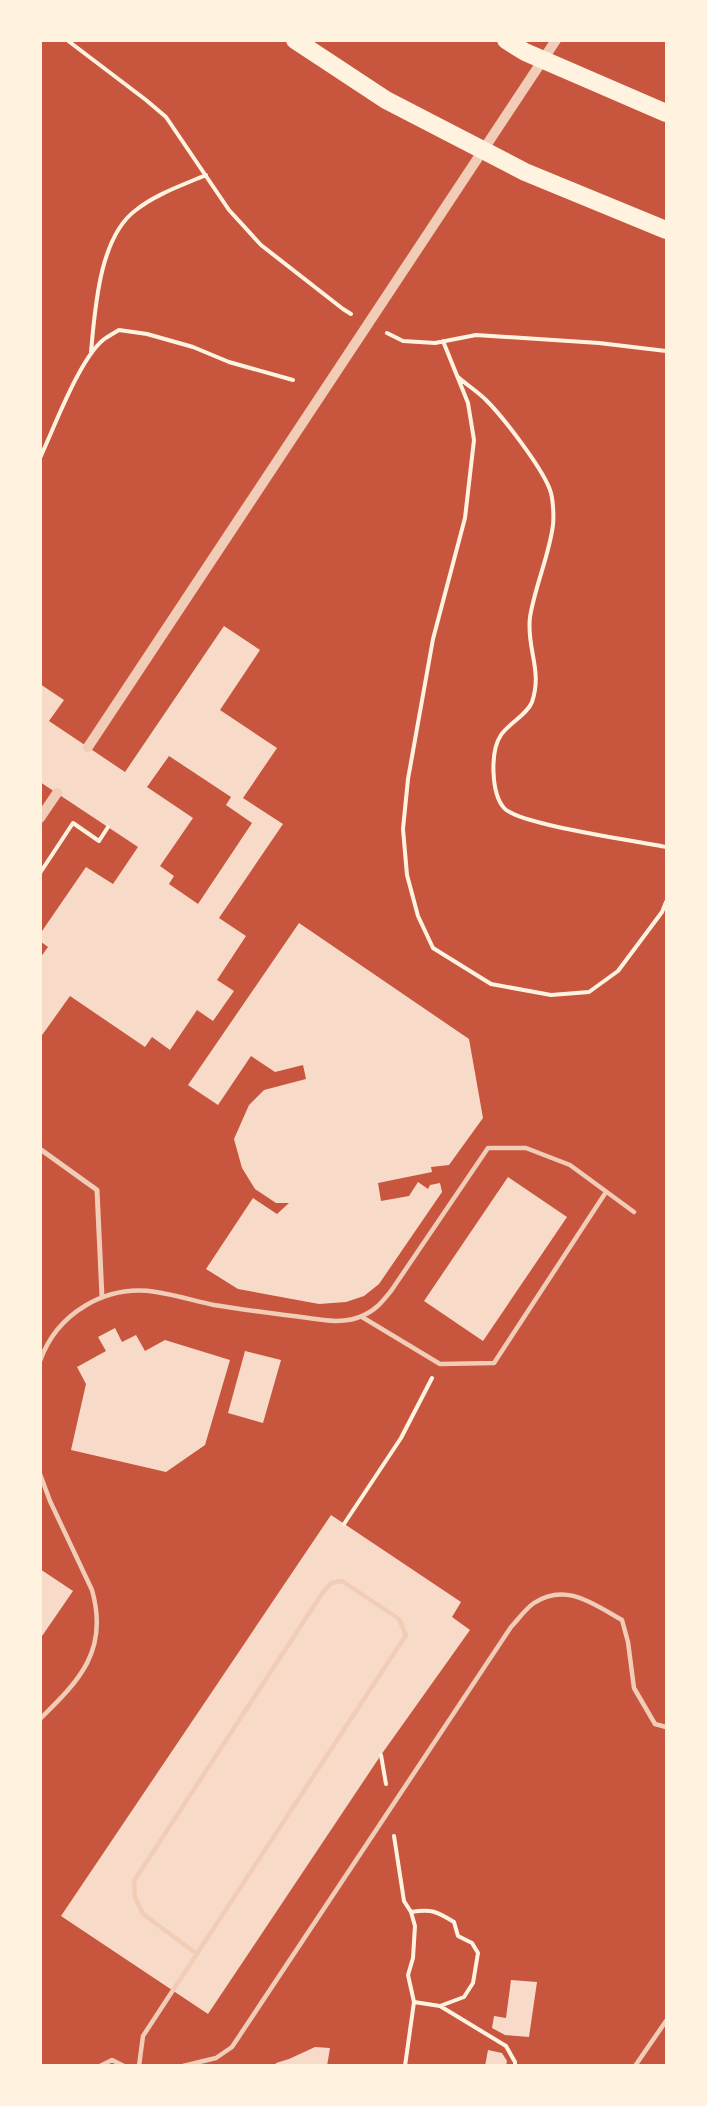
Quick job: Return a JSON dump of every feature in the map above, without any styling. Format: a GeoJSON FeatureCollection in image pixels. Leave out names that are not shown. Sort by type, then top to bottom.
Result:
{"type":"FeatureCollection","features":[{"type":"Feature","properties":{"kind":"highway"},"geometry":{"type":"LineString","coordinates":[[295,40],[386,100],[525,172],[666,230]]}},
{"type":"Feature","properties":{"kind":"highway"},"geometry":{"type":"LineString","coordinates":[[506,40],[525,52],[666,113]]}},
{"type":"Feature","properties":{"kind":"street"},"geometry":{"type":"LineString","coordinates":[[88,747],[556,40]]}},
{"type":"Feature","properties":{"kind":"street"},"geometry":{"type":"LineString","coordinates":[[40,819],[57,793]]}},
{"type":"Feature","properties":{"kind":"street"},"geometry":{"type":"LineString","coordinates":[[40,1149],[97,1190],[102,1297]]}},
{"type":"Feature","properties":{"kind":"lane"},"geometry":{"type":"LineString","coordinates":[[40,1361],[56,1330],[84,1304],[102,1297],[130,1291],[155,1292],[245,1310],[326,1320],[362,1317],[377,1308],[391,1291],[488,1148],[526,1148],[570,1165],[634,1212]]}},
{"type":"Feature","properties":{"kind":"lane"},"geometry":{"type":"LineString","coordinates":[[362,1317],[440,1364],[494,1363],[606,1192]]}},
{"type":"Feature","properties":{"kind":"lane"},"geometry":{"type":"LineString","coordinates":[[40,1474],[92,1590],[98,1620],[89,1660],[73,1687],[40,1719]]}},
{"type":"Feature","properties":{"kind":"lane"},"geometry":{"type":"LineString","coordinates":[[139,2066],[143,2036],[173,1992],[406,1635],[399,1619],[342,1581],[331,1582],[321,1595],[134,1881],[135,1897],[143,1914],[197,1954]]}},
{"type":"Feature","properties":{"kind":"lane"},"geometry":{"type":"LineString","coordinates":[[183,2066],[216,2058],[232,2047],[511,1627],[533,1603],[554,1595],[578,1595],[622,1620],[628,1642],[634,1688],[655,1724],[666,1727]]}},
{"type":"Feature","properties":{"kind":"lane"},"geometry":{"type":"LineString","coordinates":[[635,2066],[666,2021]]}},
{"type":"Feature","properties":{"kind":"lane"},"geometry":{"type":"LineString","coordinates":[[100,2066],[112,2060],[124,2066]]}},
{"type":"Feature","properties":{"kind":"path"},"geometry":{"type":"LineString","coordinates":[[67,40],[166,117],[230,210],[261,245],[353,315]]}},
{"type":"Feature","properties":{"kind":"path"},"geometry":{"type":"LineString","coordinates":[[91,353],[97,292],[118,229],[135,210],[206,175]]}},
{"type":"Feature","properties":{"kind":"path"},"geometry":{"type":"LineString","coordinates":[[40,458],[91,353],[103,340],[119,330],[147,334],[193,347],[229,362],[293,380]]}},
{"type":"Feature","properties":{"kind":"path"},"geometry":{"type":"LineString","coordinates":[[383,331],[403,341],[435,343],[476,335],[599,343],[666,351]]}},
{"type":"Feature","properties":{"kind":"path"},"geometry":{"type":"LineString","coordinates":[[443,341],[468,404],[474,440],[465,518],[433,639],[408,778],[403,829],[407,875],[418,916],[434,948],[491,984],[551,995],[589,992],[618,971],[662,912],[666,902]]}},
{"type":"Feature","properties":{"kind":"path"},"geometry":{"type":"LineString","coordinates":[[458,377],[486,400],[534,460],[551,492],[553,524],[530,618],[530,644],[537,668],[536,687],[531,705],[500,736],[496,750],[494,778],[497,797],[505,810],[540,824],[666,847]]}},
{"type":"Feature","properties":{"kind":"path"},"geometry":{"type":"LineString","coordinates":[[40,873],[73,824],[99,841],[108,828]]}},
{"type":"Feature","properties":{"kind":"path"},"geometry":{"type":"LineString","coordinates":[[344,1524],[401,1438],[440,1364]]}},
{"type":"Feature","properties":{"kind":"path"},"geometry":{"type":"LineString","coordinates":[[404,1901],[411,1912],[415,1926],[415,1947],[408,1976],[414,2002],[405,2066]]}},
{"type":"Feature","properties":{"kind":"path"},"geometry":{"type":"LineString","coordinates":[[411,1912],[428,1909],[437,1911],[453,1922],[458,1936],[472,1943],[478,1953],[473,1983],[464,1997],[440,2006]]}},
{"type":"Feature","properties":{"kind":"path"},"geometry":{"type":"LineString","coordinates":[[414,2002],[440,2006],[506,2046],[515,2062],[514,2066]]}},
{"type":"Feature","properties":{"kind":"building"},"geometry":{"type":"Polygon","coordinates":[[[224,626],[260,650],[220,710],[277,748],[243,798],[283,824],[219,918],[246,936],[217,980],[234,991],[213,1021],[197,1010],[170,1050],[152,1037],[145,1047],[70,996],[40,1038],[40,958],[48,947],[40,941],[40,934],[86,867],[113,884],[138,847],[40,782],[40,684],[64,700],[49,721],[125,772],[224,626]],[[169,756],[147,787],[193,818],[160,866],[174,876],[169,884],[198,904],[252,823],[226,805],[231,797],[169,756]]]}},
{"type":"Feature","properties":{"kind":"building"},"geometry":{"type":"Polygon","coordinates":[[[299,923],[469,1039],[483,1118],[449,1165],[431,1167],[432,1172],[378,1183],[381,1201],[409,1196],[418,1182],[428,1189],[430,1185],[440,1183],[442,1192],[379,1284],[364,1296],[346,1302],[319,1304],[238,1289],[206,1269],[253,1198],[277,1214],[289,1203],[276,1203],[255,1189],[242,1168],[234,1139],[249,1105],[264,1090],[306,1079],[303,1065],[275,1072],[251,1056],[218,1105],[188,1085],[299,923]]]}},
{"type":"Feature","properties":{"kind":"building"},"geometry":{"type":"Polygon","coordinates":[[[508,1177],[567,1217],[483,1341],[424,1301],[508,1177]]]}},
{"type":"Feature","properties":{"kind":"building"},"geometry":{"type":"Polygon","coordinates":[[[115,1328],[122,1342],[136,1335],[145,1351],[165,1340],[230,1360],[205,1445],[166,1472],[71,1450],[86,1384],[77,1367],[106,1351],[98,1337],[115,1328]]]}},
{"type":"Feature","properties":{"kind":"building"},"geometry":{"type":"Polygon","coordinates":[[[245,1351],[281,1360],[263,1423],[228,1413],[245,1351]]]}},
{"type":"Feature","properties":{"kind":"building"},"geometry":{"type":"Polygon","coordinates":[[[331,1515],[461,1602],[452,1617],[470,1630],[381,1755],[208,2014],[61,1916],[331,1515]]]}},
{"type":"Feature","properties":{"kind":"building"},"geometry":{"type":"Polygon","coordinates":[[[40,1569],[73,1591],[40,1639],[40,1569]]]}},
{"type":"Feature","properties":{"kind":"building"},"geometry":{"type":"Polygon","coordinates":[[[511,1980],[537,1982],[529,2037],[505,2035],[492,2028],[494,2016],[506,2018],[511,1980]]]}},
{"type":"Feature","properties":{"kind":"building"},"geometry":{"type":"Polygon","coordinates":[[[315,2047],[330,2048],[327,2066],[275,2066],[276,2063],[315,2047]]]}},
{"type":"Feature","properties":{"kind":"building"},"geometry":{"type":"Polygon","coordinates":[[[488,2050],[502,2053],[507,2061],[506,2066],[485,2066],[488,2050]]]}}]}
